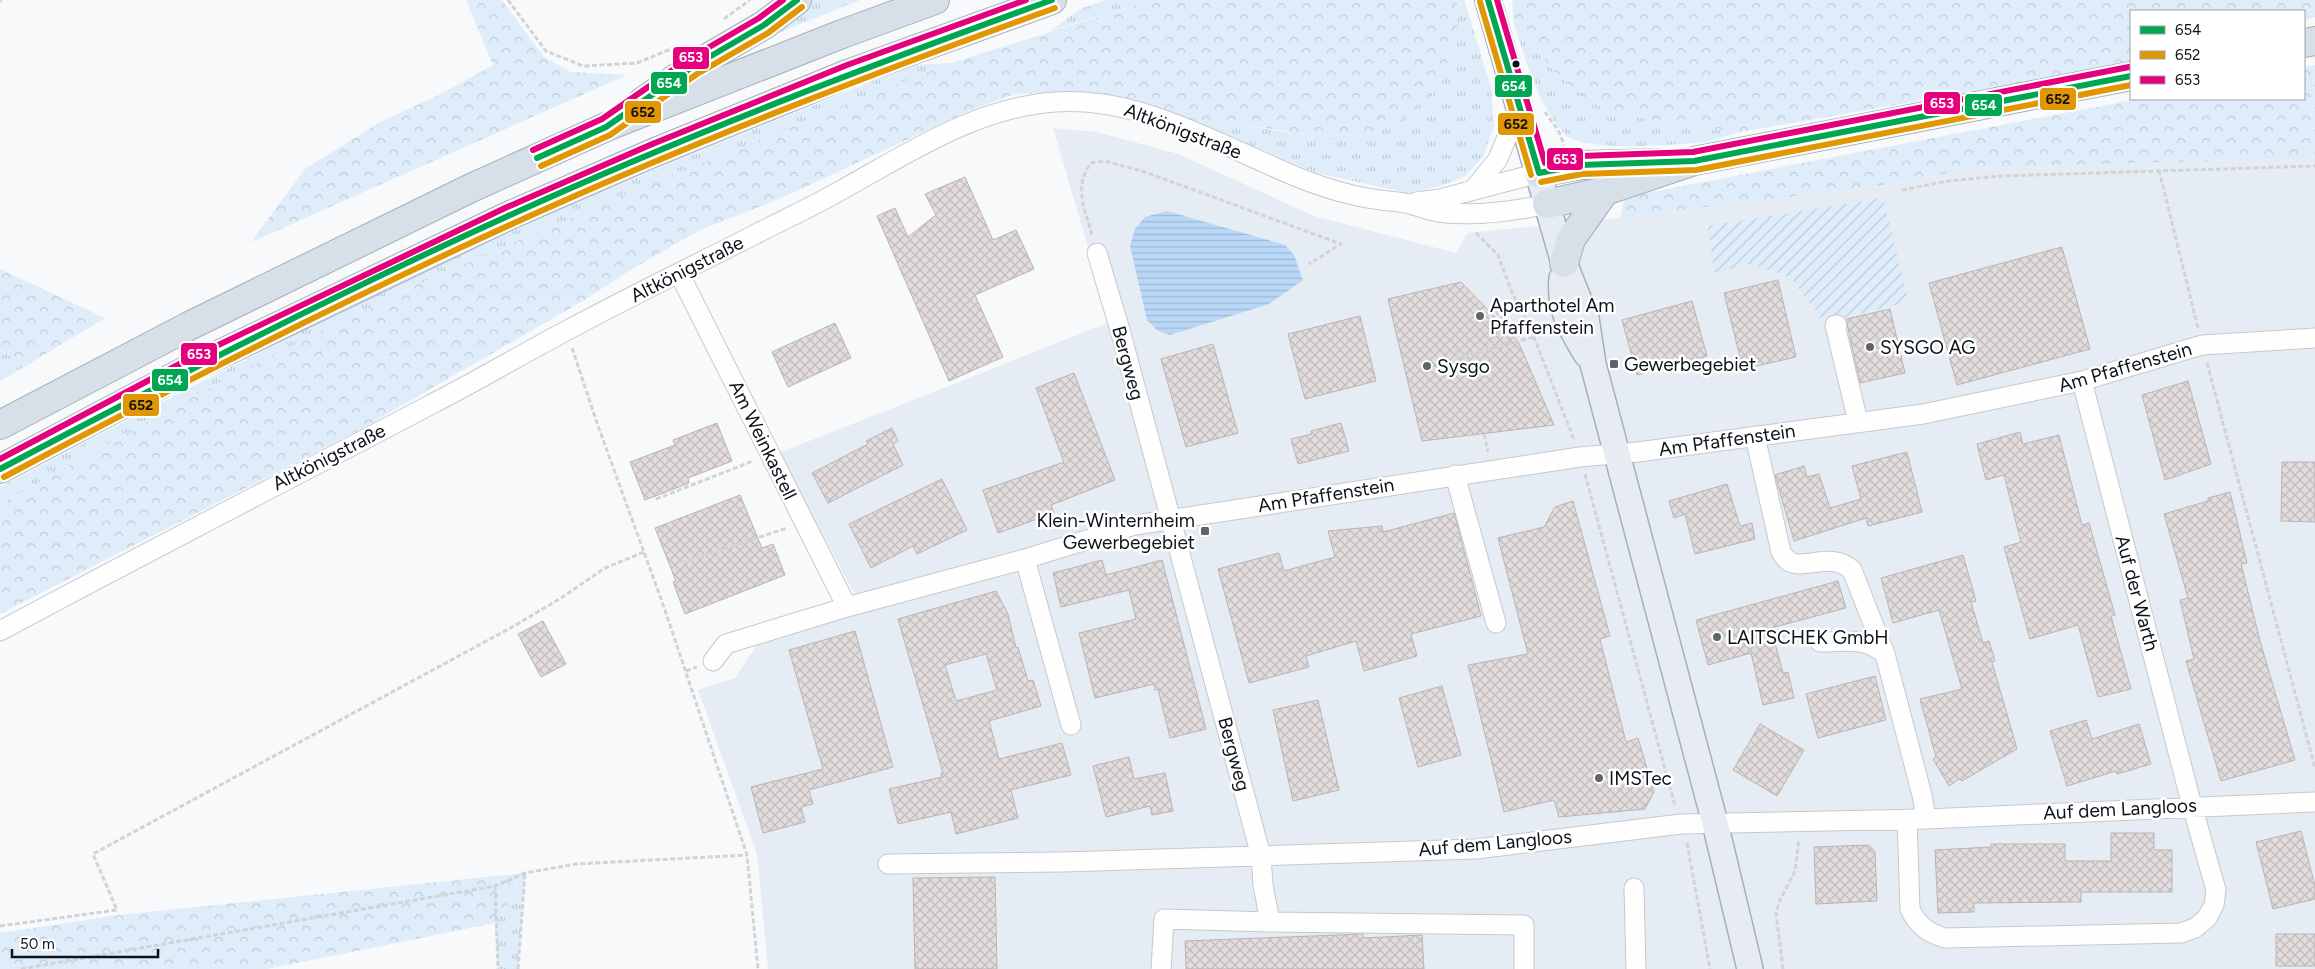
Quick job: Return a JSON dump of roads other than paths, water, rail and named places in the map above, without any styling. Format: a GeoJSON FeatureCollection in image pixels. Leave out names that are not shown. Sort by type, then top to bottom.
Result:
{"type":"FeatureCollection","features":[{"type":"Feature","properties":{"kind":"highway"},"geometry":{"type":"LineString","coordinates":[[606,127],[692,67],[764,25],[797,0]]}},
{"type":"Feature","properties":{"kind":"highway"},"geometry":{"type":"LineString","coordinates":[[0,425],[189,326],[470,188],[606,127],[842,34],[935,0]]}},
{"type":"Feature","properties":{"kind":"highway"},"geometry":{"type":"LineString","coordinates":[[0,469],[191,368],[508,216],[654,153],[841,77],[1052,0]]}},
{"type":"Feature","properties":{"kind":"highway"},"geometry":{"type":"LineString","coordinates":[[1547,204],[1605,191],[1694,161],[2130,76]]}},
{"type":"Feature","properties":{"kind":"highway"},"geometry":{"type":"LineString","coordinates":[[1538,173],[1582,165],[1694,161]]}},
{"type":"Feature","properties":{"kind":"highway"},"geometry":{"type":"LineString","coordinates":[[1564,263],[1571,239],[1605,191]]}},
{"type":"Feature","properties":{"kind":"main road"},"geometry":{"type":"LineString","coordinates":[[1488,0],[1564,263],[1586,318],[1593,364],[1715,823],[1750,969]]}},
{"type":"Feature","properties":{"kind":"street","name":"Altkönigstraße"},"geometry":{"type":"LineString","coordinates":[[0,631],[180,534],[433,404],[565,331],[840,191],[910,151],[968,123],[996,112],[1027,105],[1060,102],[1095,103],[1124,107],[1150,115],[1322,186],[1366,198],[1408,203],[1431,211],[1484,214],[1503,213],[1547,204]]}},
{"type":"Feature","properties":{"kind":"street"},"geometry":{"type":"LineString","coordinates":[[1473,190],[1498,159],[1506,145],[1520,108]]}},
{"type":"Feature","properties":{"kind":"street","name":"Altkönigstraße"},"geometry":{"type":"LineString","coordinates":[[1408,203],[1440,199],[1538,173]]}},
{"type":"Feature","properties":{"kind":"street","name":"Bergweg"},"geometry":{"type":"LineString","coordinates":[[1097,253],[1122,339],[1261,856],[1263,885],[1270,922]]}},
{"type":"Feature","properties":{"kind":"street","name":"Am Weinkastell"},"geometry":{"type":"LineString","coordinates":[[679,273],[847,608]]}},
{"type":"Feature","properties":{"kind":"street"},"geometry":{"type":"LineString","coordinates":[[1837,325],[1835,325],[1858,422]]}},
{"type":"Feature","properties":{"kind":"street","name":"Am Pfaffenstein"},"geometry":{"type":"LineString","coordinates":[[1025,558],[1135,525],[1170,519],[1455,475],[1923,414],[2082,381],[2202,345],[2315,338]]}},
{"type":"Feature","properties":{"kind":"street","name":"Auf der Warth"},"geometry":{"type":"LineString","coordinates":[[1907,819],[1910,909],[1915,920],[1934,935],[1945,938],[2181,934],[2195,928],[2207,918],[2214,905],[2216,890],[2192,806],[2082,381]]}},
{"type":"Feature","properties":{"kind":"street"},"geometry":{"type":"LineString","coordinates":[[1755,436],[1784,559],[1789,563],[1797,564],[1836,560],[1844,563],[1852,570],[1885,654],[1922,796],[1926,819]]}},
{"type":"Feature","properties":{"kind":"street"},"geometry":{"type":"LineString","coordinates":[[1455,475],[1496,623]]}},
{"type":"Feature","properties":{"kind":"street"},"geometry":{"type":"LineString","coordinates":[[713,661],[726,644],[1025,558],[1071,725]]}},
{"type":"Feature","properties":{"kind":"street"},"geometry":{"type":"LineString","coordinates":[[1820,642],[1863,641],[1874,645],[1885,654]]}},
{"type":"Feature","properties":{"kind":"street","name":"Auf dem Langloos"},"geometry":{"type":"LineString","coordinates":[[888,864],[1064,862],[1476,849],[1681,824],[1926,819],[2315,802]]}},
{"type":"Feature","properties":{"kind":"street"},"geometry":{"type":"LineString","coordinates":[[1634,888],[1636,969]]}},
{"type":"Feature","properties":{"kind":"street"},"geometry":{"type":"LineString","coordinates":[[1161,969],[1164,919],[1524,925],[1524,969]]}},
{"type":"Feature","properties":{"kind":"water"},"geometry":{"type":"Polygon","coordinates":[[[1167,211],[1285,245],[1294,255],[1303,280],[1269,304],[1170,335],[1158,331],[1147,320],[1130,246],[1135,229],[1145,217],[1167,211]]]}},
{"type":"Feature","properties":{"kind":"place","name":"Aparthotel Am Pfaffenstein"},"geometry":{"type":"Point","coordinates":[1480,316]}},
{"type":"Feature","properties":{"kind":"place","name":"SYSGO AG"},"geometry":{"type":"Point","coordinates":[1870,347]}},
{"type":"Feature","properties":{"kind":"place","name":"Gewerbegebiet"},"geometry":{"type":"Point","coordinates":[1614,364]}},
{"type":"Feature","properties":{"kind":"place","name":"Sysgo"},"geometry":{"type":"Point","coordinates":[1427,366]}},
{"type":"Feature","properties":{"kind":"place","name":"Klein-Winternheim Gewerbegebiet"},"geometry":{"type":"Point","coordinates":[1205,531]}},
{"type":"Feature","properties":{"kind":"place","name":"LAITSCHEK GmbH"},"geometry":{"type":"Point","coordinates":[1717,637]}},
{"type":"Feature","properties":{"kind":"place","name":"IMSTec"},"geometry":{"type":"Point","coordinates":[1599,778]}}]}
